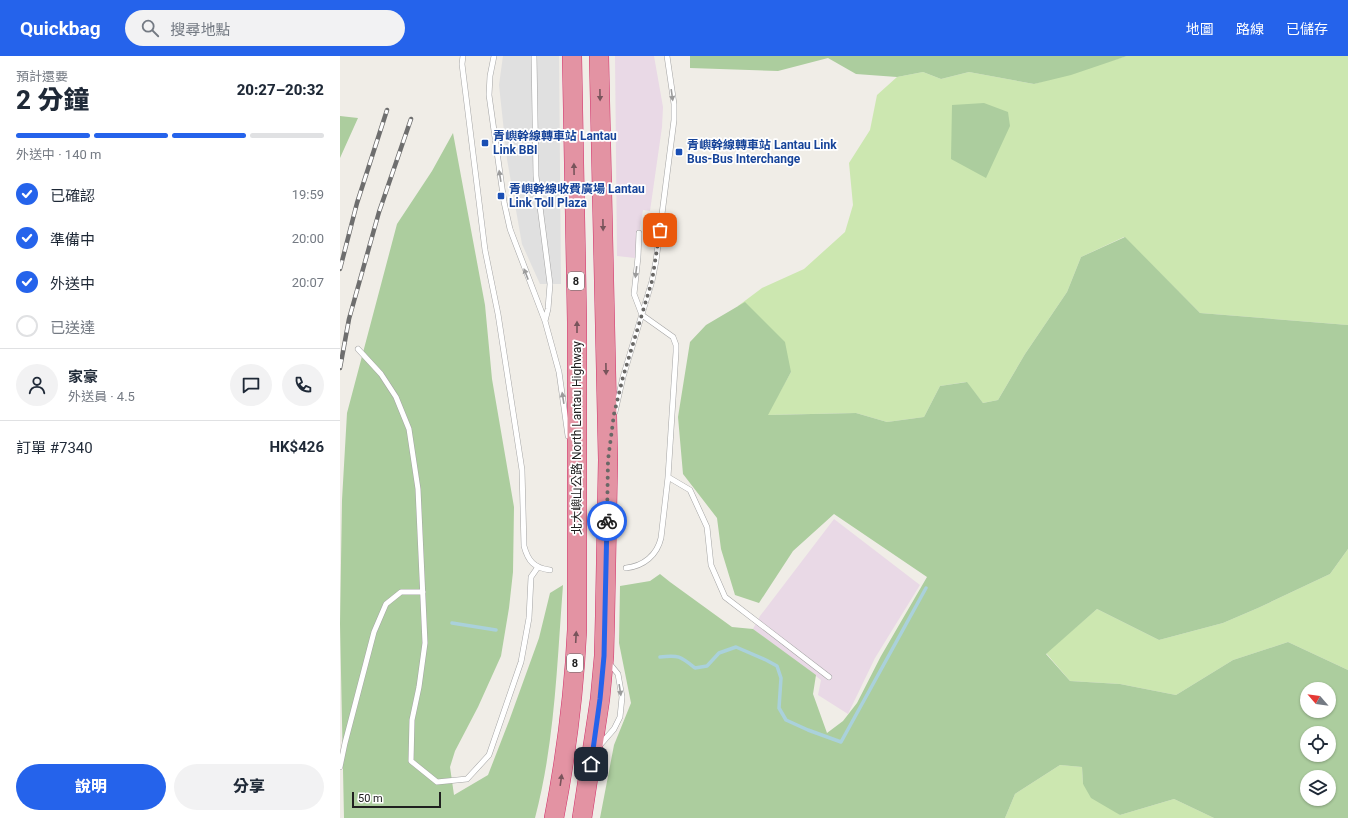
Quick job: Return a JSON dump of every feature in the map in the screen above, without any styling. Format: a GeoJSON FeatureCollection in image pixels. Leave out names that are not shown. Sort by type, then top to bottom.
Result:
{"type":"FeatureCollection","features":[{"type":"Feature","properties":{"kind":"highway","name":"北大嶼山公路 North Lantau Highway"},"geometry":{"type":"LineString","coordinates":[[554,818],[561,782],[574,676],[577,630],[577,322],[572,56]]}},
{"type":"Feature","properties":{"kind":"highway"},"geometry":{"type":"LineString","coordinates":[[582,818],[593,752],[604,656],[608,460],[599,56]]}},
{"type":"Feature","properties":{"kind":"lane"},"geometry":{"type":"LineString","coordinates":[[463,56],[462,64],[485,250],[498,314],[522,470],[524,542],[527,556],[532,563],[538,567],[550,570]]}},
{"type":"Feature","properties":{"kind":"lane"},"geometry":{"type":"LineString","coordinates":[[494,56],[490,76],[489,95],[504,202],[510,229],[545,321],[559,372],[570,444]]}},
{"type":"Feature","properties":{"kind":"lane"},"geometry":{"type":"LineString","coordinates":[[534,56],[536,176],[550,284],[548,309],[545,321]]}},
{"type":"Feature","properties":{"kind":"lane"},"geometry":{"type":"LineString","coordinates":[[608,460],[614,414],[623,377],[654,275],[673,131],[674,104],[667,56]]}},
{"type":"Feature","properties":{"kind":"lane"},"geometry":{"type":"LineString","coordinates":[[626,568],[634,567],[649,560],[659,545],[668,477],[676,346],[675,341],[669,333],[642,315],[634,294],[639,233]]}},
{"type":"Feature","properties":{"kind":"lane"},"geometry":{"type":"LineString","coordinates":[[358,349],[381,374],[396,397],[408,429],[418,489],[425,643],[419,687],[412,720],[411,761],[437,782],[467,779],[489,755],[521,662],[528,618],[532,577],[538,567]]}},
{"type":"Feature","properties":{"kind":"lane"},"geometry":{"type":"LineString","coordinates":[[570,452],[578,506]]}},
{"type":"Feature","properties":{"kind":"lane"},"geometry":{"type":"LineString","coordinates":[[668,477],[690,490],[707,527],[711,565],[725,597],[829,677]]}},
{"type":"Feature","properties":{"kind":"lane"},"geometry":{"type":"LineString","coordinates":[[340,767],[374,632],[386,604],[401,592],[423,592]]}},
{"type":"Feature","properties":{"kind":"shaded area"},"geometry":{"type":"Polygon","coordinates":[[[503,56],[559,56],[561,284],[540,284],[522,244],[507,159],[499,85],[503,56]]]}},
{"type":"Feature","properties":{"kind":"shaded area"},"geometry":{"type":"Polygon","coordinates":[[[615,56],[654,56],[663,107],[662,127],[650,211],[643,210],[635,258],[617,256],[615,56]]]}},
{"type":"Feature","properties":{"kind":"shaded area"},"geometry":{"type":"Polygon","coordinates":[[[834,519],[920,585],[875,658],[848,714],[818,695],[821,680],[753,629],[760,616],[834,519]]]}},
{"type":"Feature","properties":{"kind":"green space"},"geometry":{"type":"Polygon","coordinates":[[[690,56],[1127,56],[1071,75],[1034,84],[969,72],[941,79],[923,72],[897,77],[856,74],[828,58],[778,71],[690,68],[690,56]]]}},
{"type":"Feature","properties":{"kind":"green space"},"geometry":{"type":"Polygon","coordinates":[[[1127,56],[1348,56],[1348,325],[1200,313],[1124,237],[1081,257],[1067,292],[1025,354],[998,400],[983,403],[966,382],[940,386],[924,417],[887,422],[856,413],[767,415],[791,372],[738,306],[762,288],[804,269],[845,232],[853,205],[849,163],[870,130],[877,95],[897,77],[923,72],[941,79],[969,72],[1034,84],[1127,56]]]}},
{"type":"Feature","properties":{"kind":"green space"},"geometry":{"type":"Polygon","coordinates":[[[984,103],[1008,112],[1010,126],[986,178],[951,159],[952,105],[984,103]]]}},
{"type":"Feature","properties":{"kind":"green space"},"geometry":{"type":"Polygon","coordinates":[[[340,116],[358,118],[340,158],[340,116]]]}},
{"type":"Feature","properties":{"kind":"green space"},"geometry":{"type":"Polygon","coordinates":[[[453,133],[485,305],[492,379],[514,507],[513,572],[501,656],[478,707],[455,751],[450,767],[454,795],[488,775],[539,638],[550,593],[563,585],[557,673],[547,760],[535,818],[344,818],[340,624],[342,500],[347,413],[397,224],[432,171],[453,133]]]}},
{"type":"Feature","properties":{"kind":"green space"},"geometry":{"type":"Polygon","coordinates":[[[1125,237],[1200,313],[1348,325],[1348,549],[1330,574],[1223,623],[1159,640],[1097,609],[1046,654],[1070,681],[1120,684],[1176,695],[1233,660],[1288,642],[1348,670],[1348,818],[1214,818],[1174,799],[1120,815],[1091,798],[1083,784],[1082,767],[1060,765],[1015,794],[1005,818],[600,818],[614,745],[631,703],[619,643],[620,586],[650,581],[660,574],[732,627],[753,629],[816,675],[813,694],[827,733],[843,721],[857,703],[881,656],[927,577],[834,514],[793,551],[759,603],[735,595],[721,549],[717,518],[683,474],[678,417],[690,342],[706,325],[745,302],[785,342],[791,372],[768,415],[856,413],[887,422],[924,417],[940,386],[967,382],[983,403],[998,400],[1025,354],[1067,292],[1081,257],[1125,237]]]}},
{"type":"Feature","properties":{"kind":"green space"},"geometry":{"type":"Polygon","coordinates":[[[1348,549],[1348,670],[1288,642],[1233,660],[1176,695],[1120,684],[1070,681],[1046,653],[1097,609],[1159,640],[1223,623],[1330,574],[1348,549]]]}},
{"type":"Feature","properties":{"kind":"green space"},"geometry":{"type":"Polygon","coordinates":[[[1060,765],[1082,767],[1083,784],[1120,815],[1174,799],[1214,818],[1005,818],[1015,794],[1060,765]]]}},
{"type":"Feature","properties":{"kind":"waterway"},"geometry":{"type":"LineString","coordinates":[[660,657],[679,657],[695,668],[707,666],[719,653],[736,647],[766,660],[777,666],[781,678],[779,708],[786,720],[841,742],[926,588]]}},
{"type":"Feature","properties":{"kind":"waterway"},"geometry":{"type":"LineString","coordinates":[[452,623],[496,630]]}},
{"type":"Feature","properties":{"kind":"railway"},"geometry":{"type":"LineString","coordinates":[[340,269],[357,203],[387,110]]}},
{"type":"Feature","properties":{"kind":"railway"},"geometry":{"type":"LineString","coordinates":[[340,368],[349,319],[379,212],[411,119]]}},
{"type":"Feature","properties":{"kind":"way so far"},"geometry":{"type":"LineString","coordinates":[[607,521],[608,460],[614,414],[623,377],[652,281],[660,230]]}},
{"type":"Feature","properties":{"kind":"place","name":"青嶼幹線轉車站 Lantau Link BBI"},"geometry":{"type":"Point","coordinates":[485,143]}},
{"type":"Feature","properties":{"kind":"place","name":"青嶼幹線轉車站 Lantau Link Bus-Bus Interchange"},"geometry":{"type":"Point","coordinates":[679,152]}},
{"type":"Feature","properties":{"kind":"place","name":"青嶼幹線收費廣場 Lantau Link Toll Plaza"},"geometry":{"type":"Point","coordinates":[501,196]}},
{"type":"Feature","properties":{"kind":"route"},"geometry":{"type":"LineString","coordinates":[[591,764],[604,656],[607,521]]}}]}
